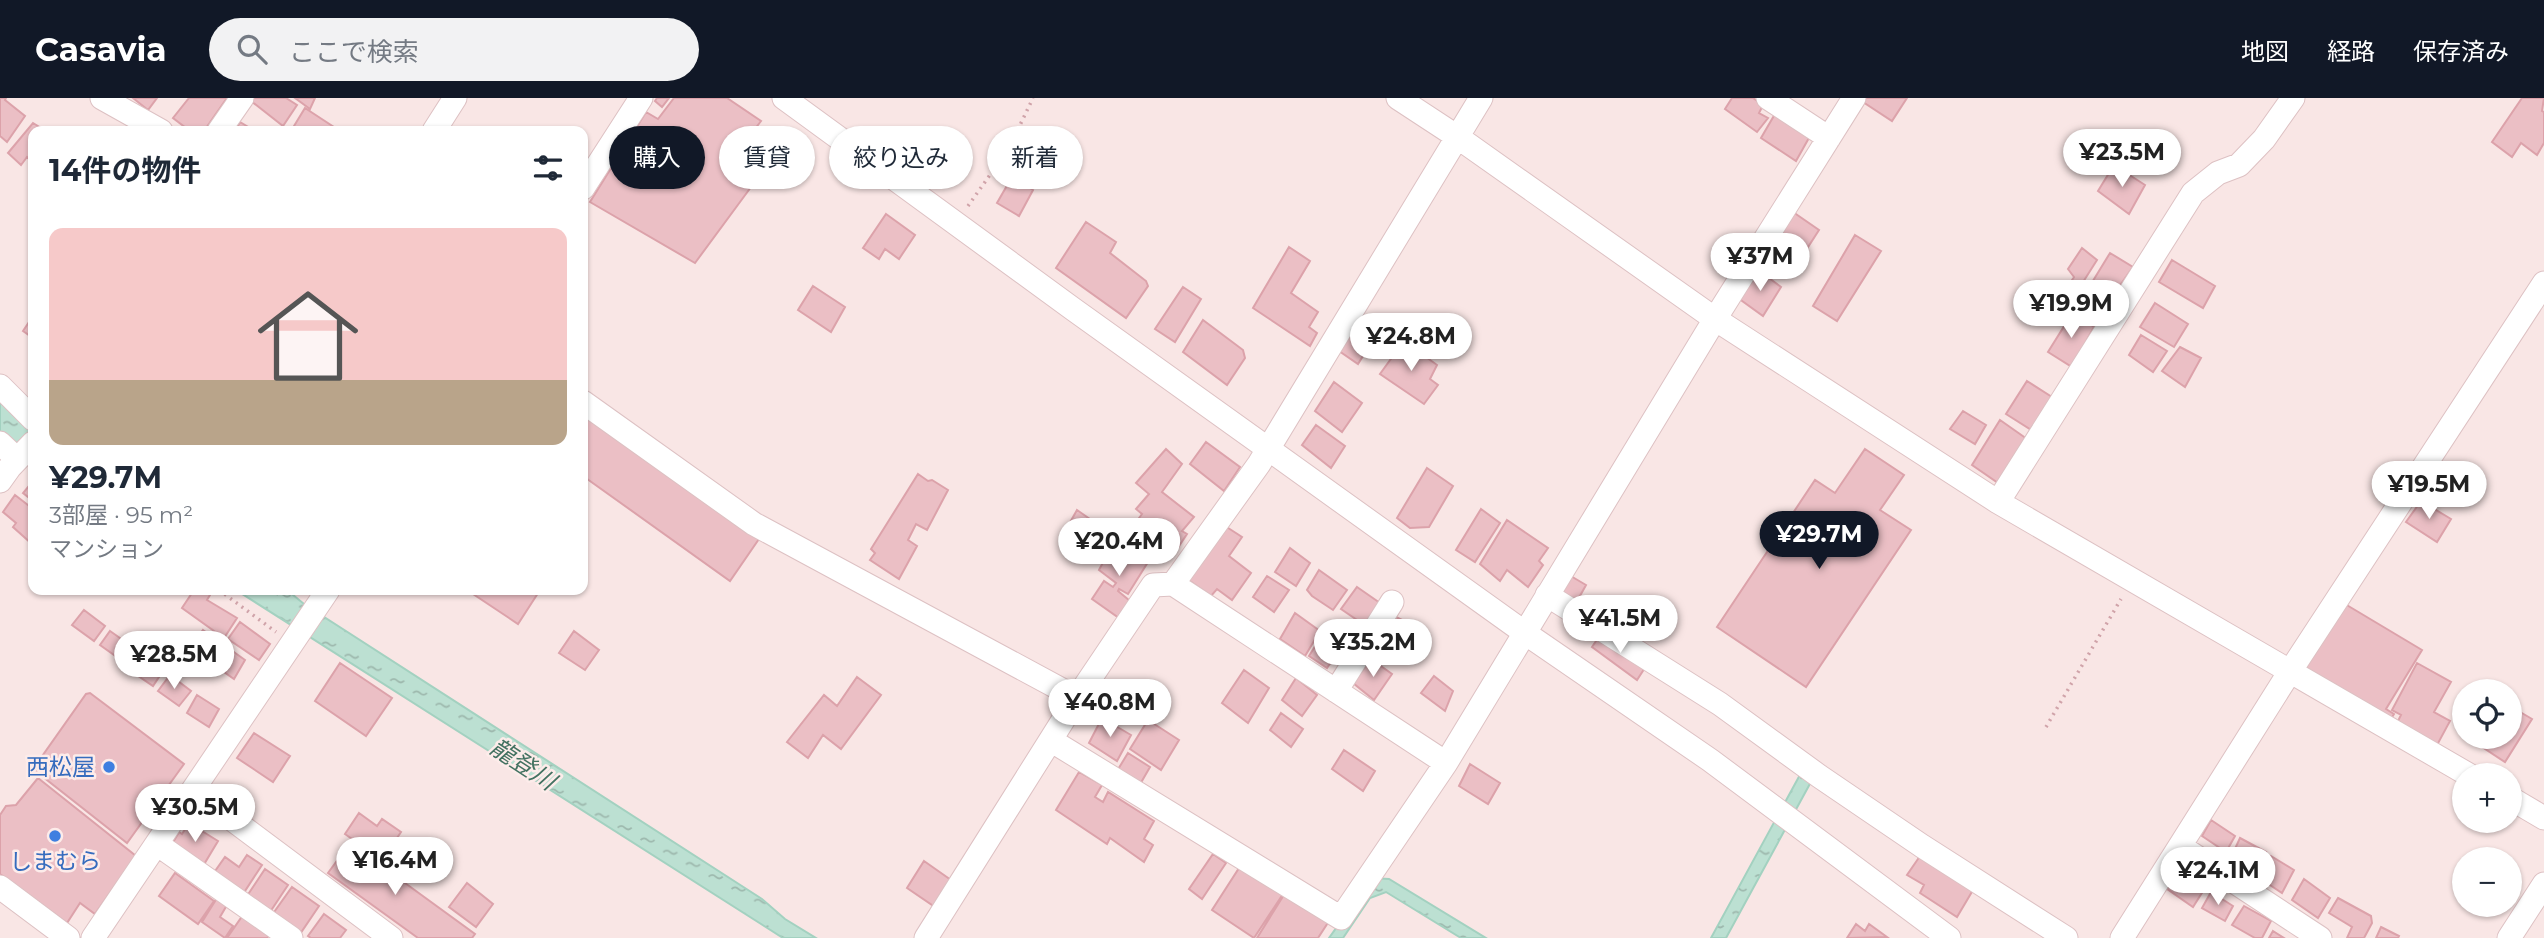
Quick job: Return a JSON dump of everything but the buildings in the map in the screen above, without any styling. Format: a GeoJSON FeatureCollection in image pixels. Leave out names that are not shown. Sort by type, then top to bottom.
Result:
{"type":"FeatureCollection","features":[{"type":"Feature","properties":{"kind":"street"},"geometry":{"type":"LineString","coordinates":[[102,98],[152,126]]}},
{"type":"Feature","properties":{"kind":"street"},"geometry":{"type":"LineString","coordinates":[[222,126],[242,98]]}},
{"type":"Feature","properties":{"kind":"street"},"geometry":{"type":"LineString","coordinates":[[436,126],[455,98]]}},
{"type":"Feature","properties":{"kind":"street"},"geometry":{"type":"LineString","coordinates":[[588,180],[641,98]]}},
{"type":"Feature","properties":{"kind":"street"},"geometry":{"type":"LineString","coordinates":[[784,98],[1525,633],[1710,760],[1949,938]]}},
{"type":"Feature","properties":{"kind":"street"},"geometry":{"type":"LineString","coordinates":[[1398,98],[1715,319],[1998,502],[2452,765]]}},
{"type":"Feature","properties":{"kind":"street"},"geometry":{"type":"LineString","coordinates":[[1172,584],[1268,448],[1481,98]]}},
{"type":"Feature","properties":{"kind":"street"},"geometry":{"type":"LineString","coordinates":[[1768,98],[1829,138]]}},
{"type":"Feature","properties":{"kind":"street"},"geometry":{"type":"LineString","coordinates":[[1052,741],[1341,918],[1446,763],[1715,319],[1854,98]]}},
{"type":"Feature","properties":{"kind":"street"},"geometry":{"type":"LineString","coordinates":[[1998,502],[2193,193],[2218,173],[2239,165],[2263,139],[2293,98]]}},
{"type":"Feature","properties":{"kind":"street"},"geometry":{"type":"LineString","coordinates":[[2122,938],[2290,673],[2544,283]]}},
{"type":"Feature","properties":{"kind":"street"},"geometry":{"type":"LineString","coordinates":[[0,386],[28,414]]}},
{"type":"Feature","properties":{"kind":"street"},"geometry":{"type":"LineString","coordinates":[[588,406],[754,524],[1077,698]]}},
{"type":"Feature","properties":{"kind":"street"},"geometry":{"type":"LineString","coordinates":[[0,443],[25,451],[0,481]]}},
{"type":"Feature","properties":{"kind":"street"},"geometry":{"type":"LineString","coordinates":[[926,938],[1077,698],[1153,585],[1172,584],[1446,763]]}},
{"type":"Feature","properties":{"kind":"street"},"geometry":{"type":"LineString","coordinates":[[1547,594],[1720,704],[1899,831],[2066,938]]}},
{"type":"Feature","properties":{"kind":"street"},"geometry":{"type":"LineString","coordinates":[[93,938],[325,595]]}},
{"type":"Feature","properties":{"kind":"street"},"geometry":{"type":"LineString","coordinates":[[1335,691],[1392,602]]}},
{"type":"Feature","properties":{"kind":"street"},"geometry":{"type":"LineString","coordinates":[[193,790],[391,938]]}},
{"type":"Feature","properties":{"kind":"street"},"geometry":{"type":"LineString","coordinates":[[2522,805],[2544,818]]}},
{"type":"Feature","properties":{"kind":"street"},"geometry":{"type":"LineString","coordinates":[[157,844],[291,938]]}},
{"type":"Feature","properties":{"kind":"street"},"geometry":{"type":"LineString","coordinates":[[2180,846],[2320,938]]}},
{"type":"Feature","properties":{"kind":"street"},"geometry":{"type":"LineString","coordinates":[[2509,938],[2544,884]]}},
{"type":"Feature","properties":{"kind":"street"},"geometry":{"type":"LineString","coordinates":[[0,887],[68,938]]}},
{"type":"Feature","properties":{"kind":"path"},"geometry":{"type":"LineString","coordinates":[[964,211],[1009,148],[1032,98]]}},
{"type":"Feature","properties":{"kind":"path"},"geometry":{"type":"LineString","coordinates":[[2046,727],[2132,580]]}},
{"type":"Feature","properties":{"kind":"path"},"geometry":{"type":"LineString","coordinates":[[226,595],[292,644]]}},
{"type":"Feature","properties":{"kind":"water"},"geometry":{"type":"Polygon","coordinates":[[[0,398],[28,418],[28,456],[0,434],[0,398]]]}},
{"type":"Feature","properties":{"kind":"water","name":"龍登川"},"geometry":{"type":"Polygon","coordinates":[[[244,595],[293,595],[762,899],[785,919],[816,938],[783,938],[244,595]]]}},
{"type":"Feature","properties":{"kind":"water"},"geometry":{"type":"Polygon","coordinates":[[[1801,773],[1812,780],[1726,938],[1711,938],[1801,773]]]}},
{"type":"Feature","properties":{"kind":"water"},"geometry":{"type":"Polygon","coordinates":[[[1372,878],[1389,879],[1486,938],[1461,938],[1386,892],[1370,898],[1343,938],[1329,938],[1372,878]]]}},
{"type":"Feature","properties":{"kind":"place","name":"西松屋"},"geometry":{"type":"Point","coordinates":[109,767]}},
{"type":"Feature","properties":{"kind":"place","name":"しまむら"},"geometry":{"type":"Point","coordinates":[55,836]}}]}
